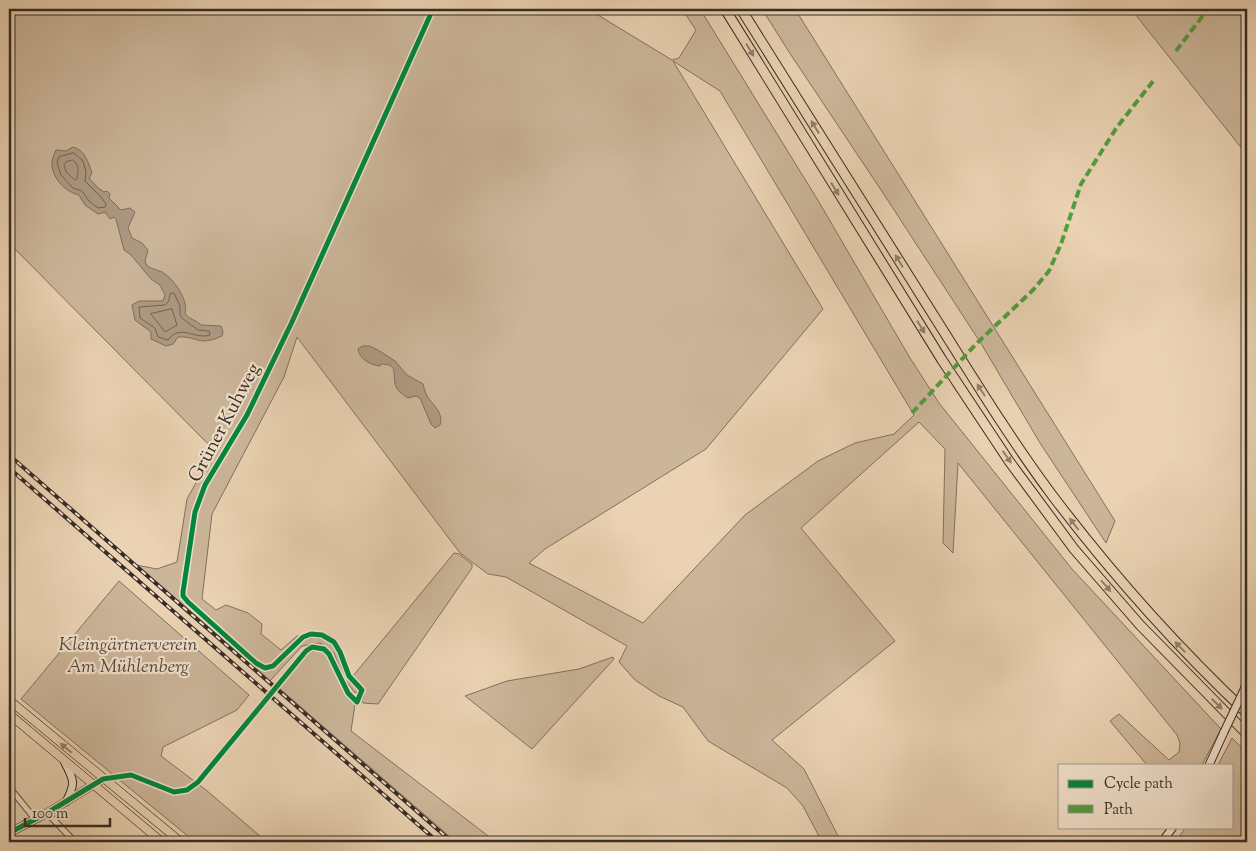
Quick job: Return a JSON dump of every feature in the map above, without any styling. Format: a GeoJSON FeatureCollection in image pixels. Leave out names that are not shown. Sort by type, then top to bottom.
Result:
{"type":"FeatureCollection","features":[{"type":"Feature","properties":{"kind":"highway"},"geometry":{"type":"LineString","coordinates":[[725,9],[960,388],[1074,549],[1140,625],[1247,734]]}},
{"type":"Feature","properties":{"kind":"highway"},"geometry":{"type":"LineString","coordinates":[[741,9],[1021,452],[1085,537],[1151,616],[1214,682],[1247,713]]}},
{"type":"Feature","properties":{"kind":"main road"},"geometry":{"type":"LineString","coordinates":[[9,700],[180,842]]}},
{"type":"Feature","properties":{"kind":"main road"},"geometry":{"type":"LineString","coordinates":[[9,714],[162,842]]}},
{"type":"Feature","properties":{"kind":"street","name":"Grüner Kuhweg"},"geometry":{"type":"LineString","coordinates":[[103,779],[131,775],[174,792],[187,790],[198,782],[306,650],[312,647],[324,649],[329,654],[351,697],[358,702],[362,694],[360,686],[349,676],[338,647],[328,638],[316,634],[303,637],[273,666],[265,668],[256,663],[188,602],[183,596],[183,592],[195,512],[205,485],[247,415],[291,324],[433,9]]}},
{"type":"Feature","properties":{"kind":"street"},"geometry":{"type":"LineString","coordinates":[[1209,764],[1247,682]]}},
{"type":"Feature","properties":{"kind":"street"},"geometry":{"type":"LineString","coordinates":[[64,761],[74,782],[66,802]]}},
{"type":"Feature","properties":{"kind":"street"},"geometry":{"type":"LineString","coordinates":[[9,832],[48,813],[103,779]]}},
{"type":"Feature","properties":{"kind":"street"},"geometry":{"type":"LineString","coordinates":[[9,787],[35,819]]}},
{"type":"Feature","properties":{"kind":"street"},"geometry":{"type":"LineString","coordinates":[[48,813],[75,842]]}},
{"type":"Feature","properties":{"kind":"street"},"geometry":{"type":"LineString","coordinates":[[1162,842],[1172,828]]}},
{"type":"Feature","properties":{"kind":"green space"},"geometry":{"type":"Polygon","coordinates":[[[9,9],[588,9],[672,60],[679,58],[696,30],[682,9],[700,9],[816,197],[910,358],[939,403],[1072,569],[1221,729],[1203,764],[1146,764],[1110,721],[1119,714],[1169,760],[1179,752],[1180,743],[1177,735],[958,463],[953,553],[943,543],[945,449],[919,422],[801,528],[895,641],[772,740],[804,769],[841,842],[822,842],[803,806],[787,788],[708,741],[683,707],[659,696],[635,680],[619,662],[627,646],[506,577],[488,574],[460,553],[297,337],[284,377],[212,514],[202,599],[216,610],[226,605],[248,613],[262,624],[261,634],[281,650],[297,636],[324,638],[334,646],[346,675],[360,690],[355,693],[343,677],[334,653],[320,643],[302,646],[269,682],[136,565],[157,569],[177,562],[187,499],[214,450],[9,243],[9,9]],[[673,61],[823,309],[706,449],[545,549],[529,563],[643,623],[745,515],[818,461],[855,443],[894,434],[914,415],[720,91],[673,61]]]}},
{"type":"Feature","properties":{"kind":"green space"},"geometry":{"type":"Polygon","coordinates":[[[762,9],[795,9],[1115,521],[1106,543],[1040,443],[982,345],[762,9]]]}},
{"type":"Feature","properties":{"kind":"green space"},"geometry":{"type":"Polygon","coordinates":[[[1131,9],[1247,9],[1247,155],[1131,9]]]}},
{"type":"Feature","properties":{"kind":"green space"},"geometry":{"type":"Polygon","coordinates":[[[454,553],[459,554],[472,564],[472,568],[378,704],[363,703],[361,700],[364,688],[353,676],[454,553]]]}},
{"type":"Feature","properties":{"kind":"green space","name":"Kleingärtnerverein Am Mühlenberg"},"geometry":{"type":"Polygon","coordinates":[[[119,581],[249,695],[237,710],[163,747],[161,756],[206,790],[267,842],[195,842],[21,699],[119,581]]]}},
{"type":"Feature","properties":{"kind":"green space"},"geometry":{"type":"Polygon","coordinates":[[[313,649],[322,652],[327,657],[347,696],[355,704],[351,731],[496,842],[456,842],[279,688],[301,658],[313,649]]]}},
{"type":"Feature","properties":{"kind":"green space"},"geometry":{"type":"Polygon","coordinates":[[[613,657],[614,659],[532,749],[465,696],[507,681],[579,669],[613,657]]]}},
{"type":"Feature","properties":{"kind":"green space"},"geometry":{"type":"Polygon","coordinates":[[[1232,738],[1247,753],[1247,842],[1175,842],[1185,828],[1234,828],[1234,764],[1219,764],[1232,738]]]}},
{"type":"Feature","properties":{"kind":"water"},"geometry":{"type":"Polygon","coordinates":[[[73,147],[86,157],[92,173],[89,178],[98,188],[104,192],[107,191],[110,194],[109,198],[121,210],[130,208],[135,212],[128,228],[132,238],[142,243],[148,250],[145,261],[147,266],[167,275],[180,290],[187,316],[201,325],[221,326],[222,336],[208,341],[178,337],[173,344],[166,346],[151,339],[151,332],[135,320],[132,305],[139,301],[163,301],[165,295],[160,285],[151,279],[131,255],[124,250],[116,219],[114,217],[110,219],[105,212],[98,214],[85,205],[79,195],[69,191],[56,178],[52,162],[56,150],[66,151],[73,147]]]}},
{"type":"Feature","properties":{"kind":"water"},"geometry":{"type":"Polygon","coordinates":[[[362,346],[369,346],[378,350],[395,361],[407,375],[423,384],[427,396],[439,413],[440,425],[435,428],[431,424],[420,398],[416,396],[408,398],[398,390],[392,367],[386,364],[381,364],[380,366],[363,359],[358,349],[362,346]]]}},
{"type":"Feature","properties":{"kind":"railway"},"geometry":{"type":"LineString","coordinates":[[9,455],[452,842]]}},
{"type":"Feature","properties":{"kind":"railway"},"geometry":{"type":"LineString","coordinates":[[9,468],[438,842]]}},
{"type":"Feature","properties":{"kind":"marked path"},"geometry":{"type":"LineString","coordinates":[[1176,51],[1208,9]]}},
{"type":"Feature","properties":{"kind":"marked path"},"geometry":{"type":"LineString","coordinates":[[912,413],[977,343],[1033,290],[1049,271],[1061,244],[1081,184],[1117,127],[1154,80]]}},
{"type":"Feature","properties":{"kind":"cycle path"},"geometry":{"type":"LineString","coordinates":[[9,833],[47,813],[103,779],[131,775],[174,792],[187,790],[198,782],[306,651],[312,647],[324,649],[329,654],[348,693],[357,702],[362,690],[349,676],[334,642],[322,635],[311,634],[303,637],[273,666],[265,668],[256,663],[188,602],[183,596],[183,592],[195,512],[205,485],[247,415],[291,324],[433,9]]}}]}
